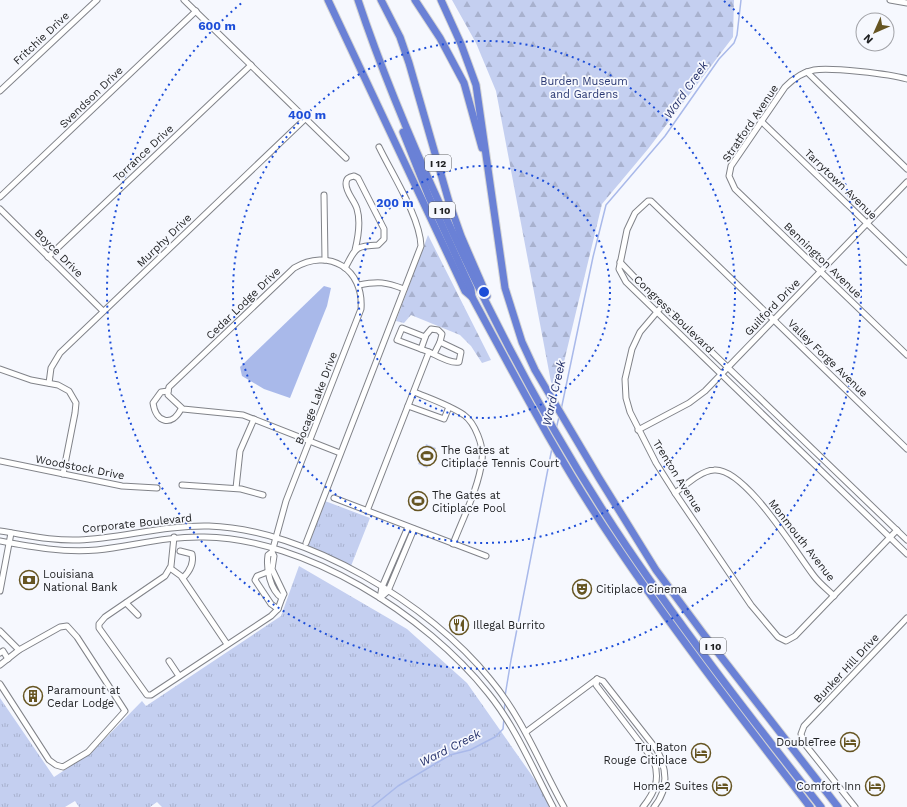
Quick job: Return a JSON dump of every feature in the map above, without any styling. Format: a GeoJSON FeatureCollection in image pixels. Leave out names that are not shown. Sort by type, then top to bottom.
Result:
{"type":"FeatureCollection","features":[{"type":"Feature","properties":{"kind":"highway"},"geometry":{"type":"LineString","coordinates":[[328,0],[466,290],[472,297],[538,418],[572,475],[613,541],[669,622],[810,807]]}},
{"type":"Feature","properties":{"kind":"highway","name":"I 10"},"geometry":{"type":"LineString","coordinates":[[358,0],[392,94],[464,260],[530,389],[561,442],[626,545],[686,632],[821,807]]}},
{"type":"Feature","properties":{"kind":"highway","name":"I 12"},"geometry":{"type":"LineString","coordinates":[[381,0],[400,37],[409,63],[449,202],[461,236],[492,307],[497,325]]}},
{"type":"Feature","properties":{"kind":"highway"},"geometry":{"type":"LineString","coordinates":[[414,0],[440,38],[464,83],[490,177]]}},
{"type":"Feature","properties":{"kind":"highway","name":"I 10"},"geometry":{"type":"LineString","coordinates":[[441,0],[461,44],[476,85],[505,288],[512,315],[528,356],[599,478],[656,570],[838,807]]}},
{"type":"Feature","properties":{"kind":"highway"},"geometry":{"type":"LineString","coordinates":[[392,94],[396,115],[429,197],[471,289],[472,297]]}},
{"type":"Feature","properties":{"kind":"street","name":"Fritchie Drive"},"geometry":{"type":"LineString","coordinates":[[0,92],[96,0]]}},
{"type":"Feature","properties":{"kind":"street"},"geometry":{"type":"LineString","coordinates":[[184,0],[346,158]]}},
{"type":"Feature","properties":{"kind":"street"},"geometry":{"type":"LineString","coordinates":[[890,0],[907,3]]}},
{"type":"Feature","properties":{"kind":"street","name":"Svendson Drive"},"geometry":{"type":"LineString","coordinates":[[0,197],[196,11]]}},
{"type":"Feature","properties":{"kind":"street","name":"Torrance Drive"},"geometry":{"type":"LineString","coordinates":[[48,257],[251,65]]}},
{"type":"Feature","properties":{"kind":"street","name":"Stratford Avenue"},"geometry":{"type":"LineString","coordinates":[[729,176],[731,166],[785,87],[793,80],[807,72],[825,70],[893,76],[907,79]]}},
{"type":"Feature","properties":{"kind":"street"},"geometry":{"type":"LineString","coordinates":[[807,72],[907,169]]}},
{"type":"Feature","properties":{"kind":"street","name":"Murphy Drive"},"geometry":{"type":"LineString","coordinates":[[49,384],[51,368],[60,353],[305,119]]}},
{"type":"Feature","properties":{"kind":"street","name":"Tarrytown Avenue"},"geometry":{"type":"LineString","coordinates":[[761,121],[907,262]]}},
{"type":"Feature","properties":{"kind":"street"},"geometry":{"type":"LineString","coordinates":[[306,543],[421,246],[416,222],[378,147]]}},
{"type":"Feature","properties":{"kind":"street"},"geometry":{"type":"LineString","coordinates":[[355,250],[361,246],[378,245],[384,238],[384,229],[358,178],[354,176],[348,178],[346,181],[346,186],[357,209],[358,239],[355,250],[345,268],[351,273],[359,285],[384,282],[404,288]]}},
{"type":"Feature","properties":{"kind":"street","name":"Bennington Avenue"},"geometry":{"type":"LineString","coordinates":[[729,176],[734,188],[907,355]]}},
{"type":"Feature","properties":{"kind":"street","name":"Guilford Drive"},"geometry":{"type":"LineString","coordinates":[[638,430],[697,398],[907,182]]}},
{"type":"Feature","properties":{"kind":"street"},"geometry":{"type":"LineString","coordinates":[[324,195],[325,260]]}},
{"type":"Feature","properties":{"kind":"street","name":"Valley Forge Avenue"},"geometry":{"type":"LineString","coordinates":[[620,262],[630,221],[648,201],[657,207],[907,449]]}},
{"type":"Feature","properties":{"kind":"street","name":"Boyce Drive"},"geometry":{"type":"LineString","coordinates":[[0,209],[103,311]]}},
{"type":"Feature","properties":{"kind":"street","name":"Cedar Lodge Drive"},"geometry":{"type":"LineString","coordinates":[[182,409],[174,419],[167,421],[158,418],[154,410],[153,403],[161,392],[168,391],[169,387],[294,268],[314,259],[340,264],[345,268]]}},
{"type":"Feature","properties":{"kind":"street","name":"Congress Boulevard"},"geometry":{"type":"LineString","coordinates":[[620,262],[638,282],[907,540]]}},
{"type":"Feature","properties":{"kind":"street","name":"Congress Boulevard"},"geometry":{"type":"LineString","coordinates":[[620,262],[621,276],[632,288],[907,554]]}},
{"type":"Feature","properties":{"kind":"street"},"geometry":{"type":"LineString","coordinates":[[632,288],[638,282]]}},
{"type":"Feature","properties":{"kind":"street","name":"Bocage Lake Drive"},"geometry":{"type":"LineString","coordinates":[[270,571],[268,555],[273,551],[286,501],[361,309],[362,299],[359,285]]}},
{"type":"Feature","properties":{"kind":"street","name":"Trenton Avenue"},"geometry":{"type":"LineString","coordinates":[[663,306],[637,337],[632,349],[625,379],[626,398],[630,412],[656,463],[674,493],[751,605],[778,637],[786,641],[795,636],[834,596]]}},
{"type":"Feature","properties":{"kind":"street"},"geometry":{"type":"LineString","coordinates":[[425,337],[402,328],[397,340],[455,363],[460,362],[461,352],[440,342]]}},
{"type":"Feature","properties":{"kind":"street"},"geometry":{"type":"LineString","coordinates":[[367,511],[408,406],[432,353],[440,342],[442,334],[438,330],[430,329],[425,337],[421,349]]}},
{"type":"Feature","properties":{"kind":"street"},"geometry":{"type":"LineString","coordinates":[[0,368],[9,373],[58,385],[69,391],[76,403],[63,474]]}},
{"type":"Feature","properties":{"kind":"street"},"geometry":{"type":"LineString","coordinates":[[168,391],[168,395],[182,409],[243,415],[340,453]]}},
{"type":"Feature","properties":{"kind":"street"},"geometry":{"type":"LineString","coordinates":[[414,392],[449,407],[465,416],[474,428],[483,458],[479,476],[453,544]]}},
{"type":"Feature","properties":{"kind":"street"},"geometry":{"type":"LineString","coordinates":[[408,406],[444,419],[449,407]]}},
{"type":"Feature","properties":{"kind":"street"},"geometry":{"type":"LineString","coordinates":[[236,488],[240,451],[254,419]]}},
{"type":"Feature","properties":{"kind":"street"},"geometry":{"type":"LineString","coordinates":[[777,429],[784,421]]}},
{"type":"Feature","properties":{"kind":"street","name":"Woodstock Drive"},"geometry":{"type":"LineString","coordinates":[[0,461],[122,486],[157,488]]}},
{"type":"Feature","properties":{"kind":"street","name":"Monmouth Avenue"},"geometry":{"type":"LineString","coordinates":[[674,493],[704,472],[712,470],[728,472],[766,509],[814,575],[834,596]]}},
{"type":"Feature","properties":{"kind":"street"},"geometry":{"type":"LineString","coordinates":[[834,483],[840,476]]}},
{"type":"Feature","properties":{"kind":"street"},"geometry":{"type":"LineString","coordinates":[[182,485],[236,488],[263,494]]}},
{"type":"Feature","properties":{"kind":"street"},"geometry":{"type":"LineString","coordinates":[[334,498],[486,556]]}},
{"type":"Feature","properties":{"kind":"street","name":"Corporate Boulevard"},"geometry":{"type":"LineString","coordinates":[[0,531],[56,540],[80,540],[161,528],[205,526],[247,531],[276,539],[316,553],[359,573],[388,591],[452,638],[490,678],[526,732],[564,807]]}},
{"type":"Feature","properties":{"kind":"street"},"geometry":{"type":"LineString","coordinates":[[380,598],[382,587],[408,527]]}},
{"type":"Feature","properties":{"kind":"street"},"geometry":{"type":"LineString","coordinates":[[380,598],[388,591],[414,529]]}},
{"type":"Feature","properties":{"kind":"street"},"geometry":{"type":"LineString","coordinates":[[834,596],[897,530]]}},
{"type":"Feature","properties":{"kind":"street"},"geometry":{"type":"LineString","coordinates":[[0,590],[11,533]]}},
{"type":"Feature","properties":{"kind":"street"},"geometry":{"type":"LineString","coordinates":[[174,537],[170,568],[165,576],[101,620],[99,628],[144,693],[151,695],[271,616],[278,608],[282,598],[278,595],[270,571],[257,576],[255,580],[271,604],[278,608]]}},
{"type":"Feature","properties":{"kind":"street","name":"Corporate Boulevard"},"geometry":{"type":"LineString","coordinates":[[0,541],[41,549],[71,551],[97,550],[174,537],[230,539],[273,551],[327,569],[380,598],[428,631],[470,670],[489,694],[521,746],[552,807]]}},
{"type":"Feature","properties":{"kind":"street"},"geometry":{"type":"LineString","coordinates":[[180,551],[192,554],[193,558],[188,573],[183,578]]}},
{"type":"Feature","properties":{"kind":"street"},"geometry":{"type":"LineString","coordinates":[[170,568],[183,578],[228,644]]}},
{"type":"Feature","properties":{"kind":"street"},"geometry":{"type":"LineString","coordinates":[[126,603],[138,615]]}},
{"type":"Feature","properties":{"kind":"street","name":"Bunker Hill Drive"},"geometry":{"type":"LineString","coordinates":[[855,807],[804,743],[801,734],[804,726],[907,618]]}},
{"type":"Feature","properties":{"kind":"street"},"geometry":{"type":"LineString","coordinates":[[0,666],[19,650],[60,627],[67,626],[78,637],[125,710],[88,752],[62,767],[49,760],[0,684]]}},
{"type":"Feature","properties":{"kind":"street"},"geometry":{"type":"LineString","coordinates":[[0,631],[19,650]]}},
{"type":"Feature","properties":{"kind":"street"},"geometry":{"type":"LineString","coordinates":[[0,653],[3,651],[8,659]]}},
{"type":"Feature","properties":{"kind":"street"},"geometry":{"type":"LineString","coordinates":[[170,661],[180,676]]}},
{"type":"Feature","properties":{"kind":"street"},"geometry":{"type":"LineString","coordinates":[[597,678],[603,680],[659,753],[665,769],[664,790],[659,801],[654,807]]}},
{"type":"Feature","properties":{"kind":"street"},"geometry":{"type":"LineString","coordinates":[[597,678],[596,685],[652,757],[657,770],[655,788],[652,796],[643,807]]}},
{"type":"Feature","properties":{"kind":"street"},"geometry":{"type":"LineString","coordinates":[[526,732],[597,678]]}},
{"type":"Feature","properties":{"kind":"street"},"geometry":{"type":"LineString","coordinates":[[622,720],[629,715]]}},
{"type":"Feature","properties":{"kind":"street"},"geometry":{"type":"LineString","coordinates":[[652,757],[659,753]]}},
{"type":"Feature","properties":{"kind":"street"},"geometry":{"type":"LineString","coordinates":[[655,788],[664,790]]}},
{"type":"Feature","properties":{"kind":"green space","name":"Burden Museum and Gardens"},"geometry":{"type":"Polygon","coordinates":[[[452,0],[734,0],[733,37],[648,149],[602,204],[557,391],[551,382],[496,91],[476,43],[452,0]]]}},
{"type":"Feature","properties":{"kind":"green space"},"geometry":{"type":"Polygon","coordinates":[[[428,235],[491,360],[482,363],[471,346],[460,335],[411,315],[404,323],[396,321],[428,235]]]}},
{"type":"Feature","properties":{"kind":"green space","name":"The Gates at Citiplace Tennis Court"},"geometry":{"type":"Polygon","coordinates":[[[426,444],[436,448],[427,468],[418,464],[426,444]]]}},
{"type":"Feature","properties":{"kind":"green space"},"geometry":{"type":"Polygon","coordinates":[[[325,501],[370,518],[351,566],[308,547],[325,501]]]}},
{"type":"Feature","properties":{"kind":"green space"},"geometry":{"type":"Polygon","coordinates":[[[299,566],[407,629],[467,683],[554,807],[162,807],[157,802],[150,807],[79,807],[75,801],[65,807],[0,807],[0,698],[54,777],[92,752],[142,701],[146,706],[281,616],[299,566]]]}},
{"type":"Feature","properties":{"kind":"shaded area"},"geometry":{"type":"Polygon","coordinates":[[[324,286],[331,288],[327,306],[290,398],[264,389],[242,376],[240,367],[324,286]]]}},
{"type":"Feature","properties":{"kind":"shaded area","name":"The Gates at Citiplace Pool"},"geometry":{"type":"Polygon","coordinates":[[[417,491],[423,494],[423,497],[427,498],[424,507],[420,506],[418,509],[411,506],[412,504],[409,503],[414,492],[416,493],[417,491]]]}},
{"type":"Feature","properties":{"kind":"waterway","name":"Ward Creek"},"geometry":{"type":"LineString","coordinates":[[561,410],[593,257],[606,205],[665,136],[719,59],[734,43],[737,35],[741,0]]}},
{"type":"Feature","properties":{"kind":"waterway","name":"Ward Creek"},"geometry":{"type":"LineString","coordinates":[[556,429],[559,417]]}},
{"type":"Feature","properties":{"kind":"waterway","name":"Ward Creek"},"geometry":{"type":"LineString","coordinates":[[505,696],[552,448]]}},
{"type":"Feature","properties":{"kind":"waterway","name":"Ward Creek"},"geometry":{"type":"LineString","coordinates":[[504,712],[505,702]]}},
{"type":"Feature","properties":{"kind":"waterway","name":"Ward Creek"},"geometry":{"type":"LineString","coordinates":[[372,807],[398,786],[450,755],[470,750],[495,737],[503,729],[504,718]]}},
{"type":"Feature","properties":{"kind":"place","name":"The Gates at Citiplace Tennis Court"},"geometry":{"type":"Point","coordinates":[427,456]}},
{"type":"Feature","properties":{"kind":"place","name":"The Gates at Citiplace Pool"},"geometry":{"type":"Point","coordinates":[418,501]}},
{"type":"Feature","properties":{"kind":"place","name":"Louisiana National Bank"},"geometry":{"type":"Point","coordinates":[29,580]}},
{"type":"Feature","properties":{"kind":"place","name":"Citiplace Cinema"},"geometry":{"type":"Point","coordinates":[582,589]}},
{"type":"Feature","properties":{"kind":"place","name":"Illegal Burrito"},"geometry":{"type":"Point","coordinates":[459,625]}},
{"type":"Feature","properties":{"kind":"place","name":"Paramount at Cedar Lodge"},"geometry":{"type":"Point","coordinates":[33,696]}},
{"type":"Feature","properties":{"kind":"place","name":"DoubleTree"},"geometry":{"type":"Point","coordinates":[850,742]}},
{"type":"Feature","properties":{"kind":"place","name":"Tru Baton Rouge Citiplace"},"geometry":{"type":"Point","coordinates":[701,753]}},
{"type":"Feature","properties":{"kind":"place","name":"Home2 Suites"},"geometry":{"type":"Point","coordinates":[722,786]}},
{"type":"Feature","properties":{"kind":"place","name":"Comfort Inn"},"geometry":{"type":"Point","coordinates":[875,786]}}]}
